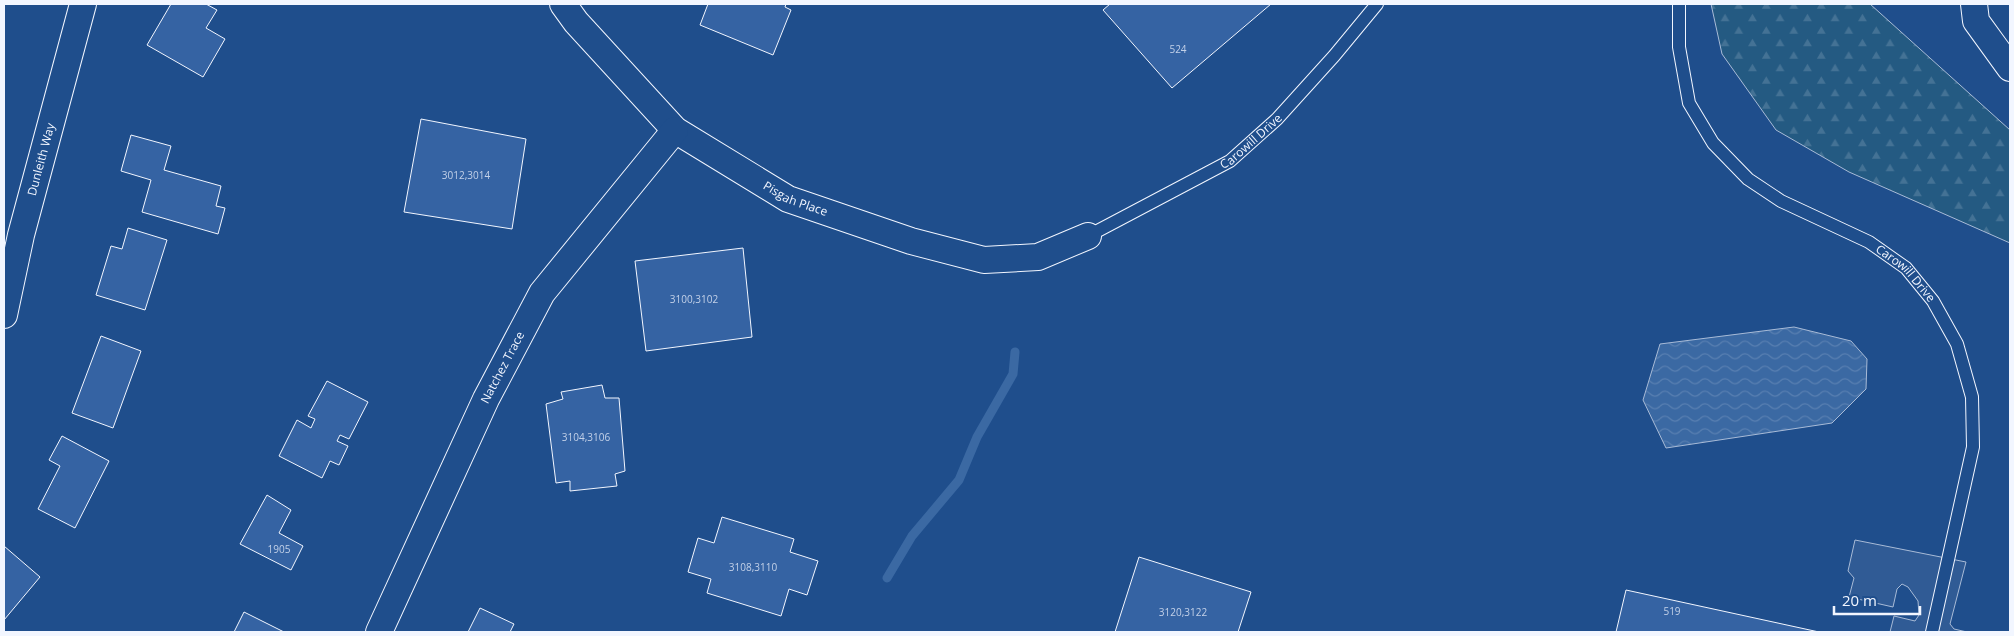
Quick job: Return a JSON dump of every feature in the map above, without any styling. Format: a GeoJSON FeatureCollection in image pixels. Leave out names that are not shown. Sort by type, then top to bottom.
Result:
{"type":"FeatureCollection","features":[{"type":"Feature","properties":{"kind":"street","name":"Dunleith Way"},"geometry":{"type":"LineString","coordinates":[[4,315],[21,234],[83,4]]}},
{"type":"Feature","properties":{"kind":"street","name":"Pisgah Place"},"geometry":{"type":"LineString","coordinates":[[563,4],[576,22],[674,130],[788,199],[911,241],[984,260],[1038,257],[1088,236]]}},
{"type":"Feature","properties":{"kind":"street"},"geometry":{"type":"LineString","coordinates":[[1974,4],[1976,21],[2010,68]]}},
{"type":"Feature","properties":{"kind":"street","name":"Natchez Trace"},"geometry":{"type":"LineString","coordinates":[[379,632],[486,399],[542,293],[674,130]]}},
{"type":"Feature","properties":{"kind":"lane","name":"Carowill Drive"},"geometry":{"type":"LineString","coordinates":[[1088,236],[1230,162],[1277,119],[1334,56],[1377,4]]}},
{"type":"Feature","properties":{"kind":"lane","name":"Carowill Drive"},"geometry":{"type":"LineString","coordinates":[[1680,4],[1679,47],[1689,103],[1712,143],[1748,179],[1781,201],[1869,242],[1906,268],[1933,301],[1957,344],[1972,397],[1973,447],[1932,632]]}},
{"type":"Feature","properties":{"kind":"green space"},"geometry":{"type":"Polygon","coordinates":[[[1711,4],[1870,4],[2010,130],[2010,243],[1849,172],[1776,130],[1722,54],[1711,4]]]}},
{"type":"Feature","properties":{"kind":"shaded area"},"geometry":{"type":"Polygon","coordinates":[[[1855,540],[1966,562],[1950,624],[1954,629],[1967,632],[1890,632],[1894,616],[1915,621],[1919,615],[1918,601],[1908,587],[1902,584],[1897,589],[1893,607],[1849,597],[1854,578],[1848,571],[1855,540]]]}},
{"type":"Feature","properties":{"kind":"water"},"geometry":{"type":"Polygon","coordinates":[[[1794,327],[1851,341],[1867,359],[1866,389],[1832,423],[1666,448],[1643,400],[1660,344],[1794,327]]]}},
{"type":"Feature","properties":{"kind":"building"},"geometry":{"type":"Polygon","coordinates":[[[171,4],[206,4],[217,10],[206,28],[225,39],[203,77],[147,45],[171,4]]]}},
{"type":"Feature","properties":{"kind":"building"},"geometry":{"type":"Polygon","coordinates":[[[708,4],[786,4],[785,7],[791,10],[773,55],[700,25],[708,4]]]}},
{"type":"Feature","properties":{"kind":"building"},"geometry":{"type":"Polygon","coordinates":[[[1110,4],[1271,4],[1172,88],[1103,10],[1110,4]]]}},
{"type":"Feature","properties":{"kind":"building"},"geometry":{"type":"Polygon","coordinates":[[[421,119],[526,139],[512,229],[404,212],[421,119]]]}},
{"type":"Feature","properties":{"kind":"building"},"geometry":{"type":"Polygon","coordinates":[[[131,135],[171,146],[164,170],[221,186],[216,206],[225,208],[218,234],[142,212],[151,180],[121,171],[131,135]]]}},
{"type":"Feature","properties":{"kind":"building"},"geometry":{"type":"Polygon","coordinates":[[[128,228],[167,240],[145,310],[96,295],[111,246],[122,249],[128,228]]]}},
{"type":"Feature","properties":{"kind":"building"},"geometry":{"type":"Polygon","coordinates":[[[743,248],[752,337],[646,351],[635,261],[743,248]]]}},
{"type":"Feature","properties":{"kind":"building"},"geometry":{"type":"Polygon","coordinates":[[[101,336],[141,351],[113,428],[72,413],[101,336]]]}},
{"type":"Feature","properties":{"kind":"building"},"geometry":{"type":"Polygon","coordinates":[[[327,381],[368,402],[349,439],[340,435],[337,441],[348,446],[339,465],[330,461],[322,478],[279,456],[297,420],[311,428],[315,419],[308,416],[327,381]]]}},
{"type":"Feature","properties":{"kind":"building"},"geometry":{"type":"Polygon","coordinates":[[[602,385],[605,398],[619,398],[625,471],[615,474],[617,486],[570,491],[570,481],[556,483],[546,404],[563,399],[561,392],[602,385]]]}},
{"type":"Feature","properties":{"kind":"building"},"geometry":{"type":"Polygon","coordinates":[[[62,436],[109,461],[75,528],[38,509],[60,466],[49,460],[62,436]]]}},
{"type":"Feature","properties":{"kind":"building"},"geometry":{"type":"Polygon","coordinates":[[[267,495],[291,510],[279,533],[303,546],[291,570],[240,544],[267,495]]]}},
{"type":"Feature","properties":{"kind":"building"},"geometry":{"type":"Polygon","coordinates":[[[722,517],[794,539],[790,552],[818,561],[807,595],[789,589],[781,616],[707,593],[711,579],[688,572],[698,538],[714,543],[722,517]]]}},
{"type":"Feature","properties":{"kind":"building"},"geometry":{"type":"Polygon","coordinates":[[[4,546],[40,577],[4,620],[4,546]]]}},
{"type":"Feature","properties":{"kind":"building"},"geometry":{"type":"Polygon","coordinates":[[[1139,557],[1251,592],[1238,632],[1115,632],[1139,557]]]}},
{"type":"Feature","properties":{"kind":"building"},"geometry":{"type":"Polygon","coordinates":[[[1626,590],[1819,632],[1616,632],[1626,590]]]}},
{"type":"Feature","properties":{"kind":"building"},"geometry":{"type":"Polygon","coordinates":[[[480,608],[514,624],[510,632],[468,632],[480,608]]]}},
{"type":"Feature","properties":{"kind":"building"},"geometry":{"type":"Polygon","coordinates":[[[244,612],[284,632],[234,632],[244,612]]]}},
{"type":"Feature","properties":{"kind":"waterway"},"geometry":{"type":"LineString","coordinates":[[887,578],[912,536],[959,480],[977,437],[1013,374],[1015,352]]}}]}
